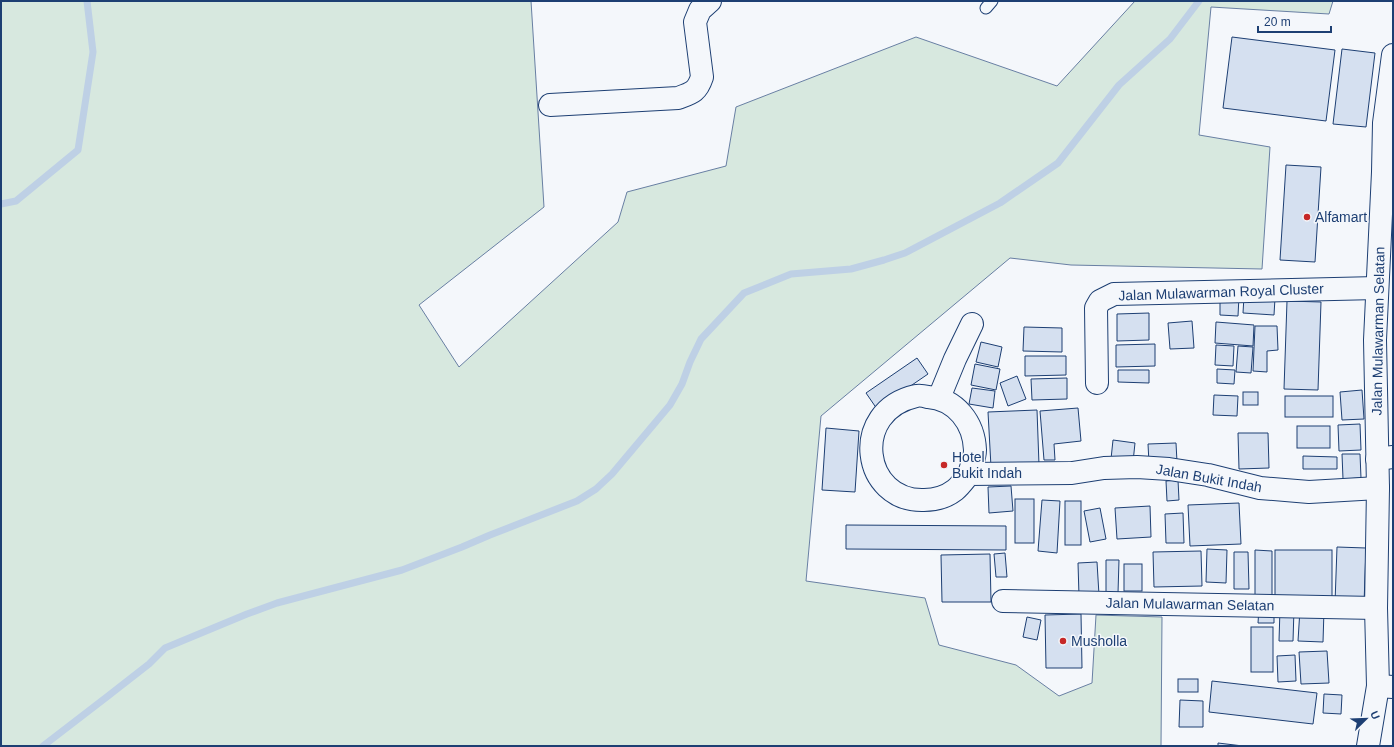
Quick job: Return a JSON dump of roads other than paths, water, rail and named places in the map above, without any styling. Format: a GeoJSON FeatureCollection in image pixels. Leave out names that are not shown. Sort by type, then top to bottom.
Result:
{"type":"FeatureCollection","features":[{"type":"Feature","properties":{"kind":"street"},"geometry":{"type":"LineString","coordinates":[[550,105],[678,98],[695,91],[700,84],[702,77],[695,22],[700,10],[710,1]]}},
{"type":"Feature","properties":{"kind":"street","name":"Jalan Mulawarman Selatan"},"geometry":{"type":"LineString","coordinates":[[1368,746],[1385,687],[1376,608],[1378,488],[1385,458],[1375,340],[1383,172],[1389,123],[1393,55]]}},
{"type":"Feature","properties":{"kind":"street","name":"Jalan Mulawarman Royal Cluster"},"geometry":{"type":"LineString","coordinates":[[1097,383],[1096,308],[1100,301],[1114,294],[1377,288]]}},
{"type":"Feature","properties":{"kind":"street"},"geometry":{"type":"LineString","coordinates":[[939,398],[955,359],[972,324]]}},
{"type":"Feature","properties":{"kind":"street"},"geometry":{"type":"LineString","coordinates":[[918,396],[939,398],[959,410],[972,429],[975,452],[969,474],[955,490],[936,500],[914,500],[894,492],[879,477],[871,457],[872,435],[881,416],[897,402],[918,396]]}},
{"type":"Feature","properties":{"kind":"street","name":"Jalan Bukit Indah"},"geometry":{"type":"LineString","coordinates":[[969,474],[1072,473],[1104,468],[1137,467],[1169,469],[1208,475],[1260,488],[1310,492],[1378,488]]}},
{"type":"Feature","properties":{"kind":"street","name":"Jalan Mulawarman Selatan"},"geometry":{"type":"LineString","coordinates":[[1003,601],[1376,608]]}},
{"type":"Feature","properties":{"kind":"waterway"},"geometry":{"type":"LineString","coordinates":[[1,204],[16,201],[78,150],[93,52],[87,1]]}},
{"type":"Feature","properties":{"kind":"waterway"},"geometry":{"type":"LineString","coordinates":[[43,746],[149,664],[165,648],[277,603],[402,570],[577,501],[596,489],[612,474],[670,405],[682,384],[701,339],[744,293],[791,274],[851,269],[905,253],[1000,203],[1058,163],[1119,85],[1170,39],[1199,1]]}},
{"type":"Feature","properties":{"kind":"place","name":"Alfamart"},"geometry":{"type":"Point","coordinates":[1307,217]}},
{"type":"Feature","properties":{"kind":"place","name":"Hotel Bukit Indah"},"geometry":{"type":"Point","coordinates":[944,465]}},
{"type":"Feature","properties":{"kind":"place","name":"Musholla"},"geometry":{"type":"Point","coordinates":[1063,641]}}]}
